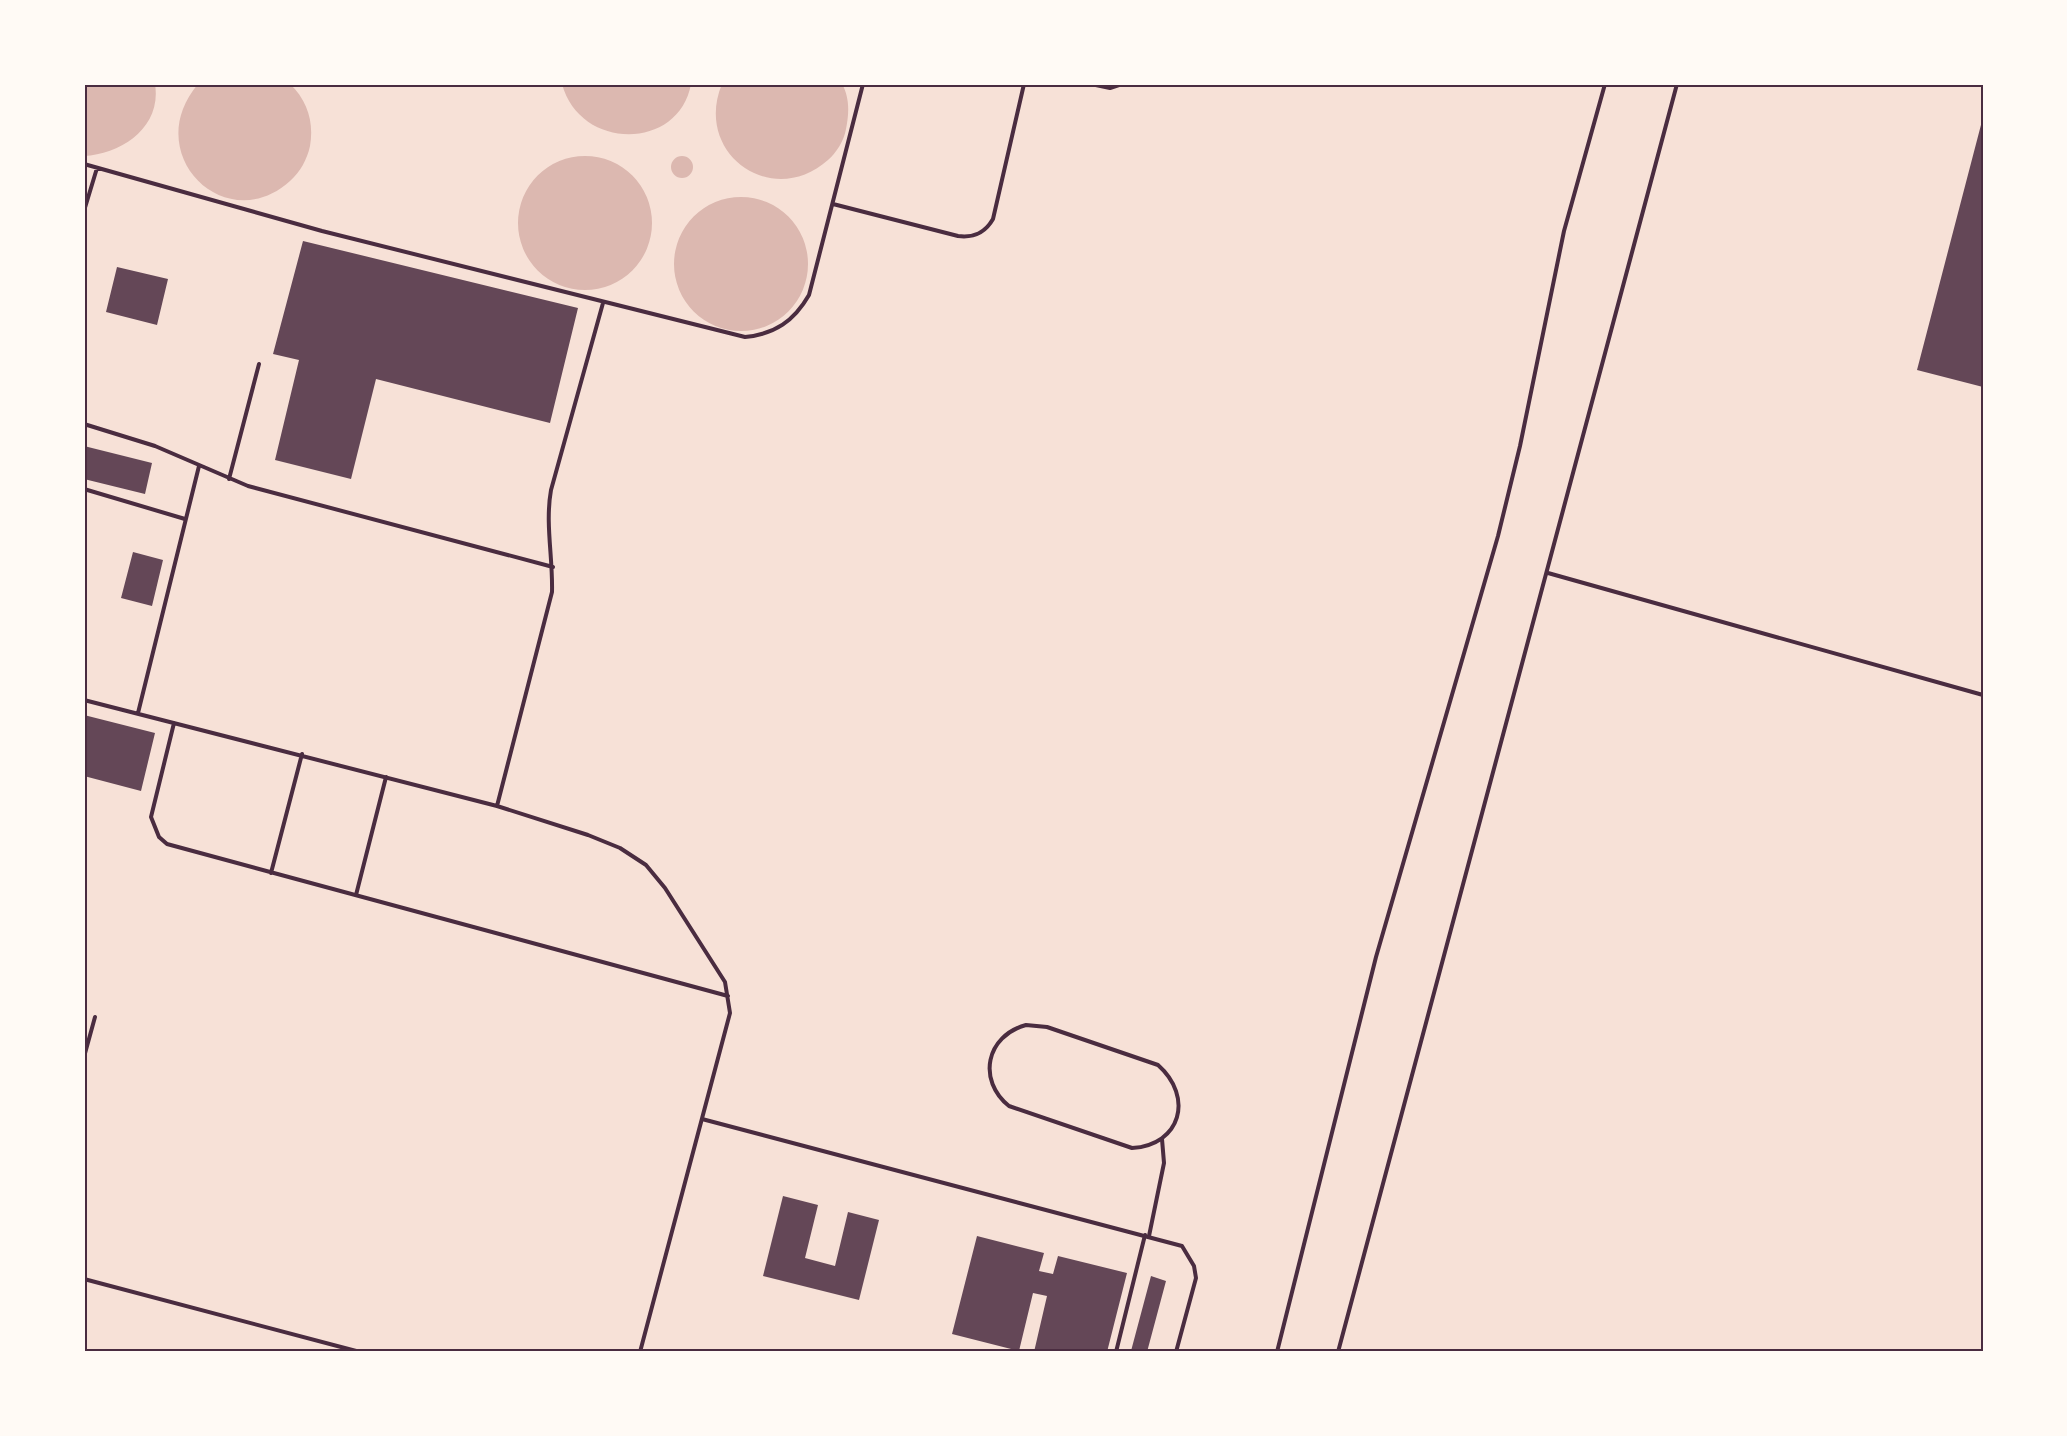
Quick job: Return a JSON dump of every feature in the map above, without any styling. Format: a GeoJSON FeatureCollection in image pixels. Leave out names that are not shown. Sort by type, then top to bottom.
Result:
{"type":"FeatureCollection","features":[{"type":"Feature","properties":{"kind":"lane"},"geometry":{"type":"LineString","coordinates":[[84,164],[322,231],[728,335],[761,336],[776,330],[801,309],[809,295],[863,84]]}},
{"type":"Feature","properties":{"kind":"lane"},"geometry":{"type":"LineString","coordinates":[[832,204],[958,236],[975,236],[982,232],[993,219],[1024,84]]}},
{"type":"Feature","properties":{"kind":"lane"},"geometry":{"type":"LineString","coordinates":[[1092,84],[1110,88],[1122,84]]}},
{"type":"Feature","properties":{"kind":"lane"},"geometry":{"type":"LineString","coordinates":[[1276,1352],[1376,957],[1498,536],[1520,446],[1564,231],[1605,84]]}},
{"type":"Feature","properties":{"kind":"lane"},"geometry":{"type":"LineString","coordinates":[[1338,1352],[1677,84]]}},
{"type":"Feature","properties":{"kind":"lane"},"geometry":{"type":"LineString","coordinates":[[84,211],[97,168]]}},
{"type":"Feature","properties":{"kind":"lane"},"geometry":{"type":"LineString","coordinates":[[497,806],[552,592],[553,567],[548,531],[551,490],[603,303]]}},
{"type":"Feature","properties":{"kind":"lane"},"geometry":{"type":"LineString","coordinates":[[229,480],[259,364]]}},
{"type":"Feature","properties":{"kind":"lane"},"geometry":{"type":"LineString","coordinates":[[84,424],[155,446],[229,480],[553,567]]}},
{"type":"Feature","properties":{"kind":"lane"},"geometry":{"type":"LineString","coordinates":[[138,713],[198,466]]}},
{"type":"Feature","properties":{"kind":"lane"},"geometry":{"type":"LineString","coordinates":[[84,489],[184,519]]}},
{"type":"Feature","properties":{"kind":"lane"},"geometry":{"type":"LineString","coordinates":[[1548,573],[1983,695]]}},
{"type":"Feature","properties":{"kind":"lane"},"geometry":{"type":"LineString","coordinates":[[84,700],[302,754],[497,806],[588,834],[620,848],[646,864],[660,881],[718,970],[729,996],[728,1029],[640,1352]]}},
{"type":"Feature","properties":{"kind":"lane"},"geometry":{"type":"LineString","coordinates":[[174,723],[151,817],[159,837],[177,847],[729,996]]}},
{"type":"Feature","properties":{"kind":"lane"},"geometry":{"type":"LineString","coordinates":[[271,873],[302,754]]}},
{"type":"Feature","properties":{"kind":"lane"},"geometry":{"type":"LineString","coordinates":[[356,895],[386,777]]}},
{"type":"Feature","properties":{"kind":"lane"},"geometry":{"type":"LineString","coordinates":[[84,1056],[95,1017]]}},
{"type":"Feature","properties":{"kind":"lane"},"geometry":{"type":"LineString","coordinates":[[1116,1352],[1164,1163],[1162,1139],[1172,1128],[1178,1115],[1179,1101],[1176,1087],[1169,1074],[1158,1065],[1037,1025],[1016,1028],[999,1040],[993,1049],[988,1070],[990,1081],[1001,1100],[1009,1106],[1121,1146],[1142,1148],[1162,1139]]}},
{"type":"Feature","properties":{"kind":"lane"},"geometry":{"type":"LineString","coordinates":[[702,1119],[1182,1246],[1194,1266],[1193,1290],[1176,1352]]}},
{"type":"Feature","properties":{"kind":"lane"},"geometry":{"type":"LineString","coordinates":[[84,1279],[360,1352]]}},
{"type":"Feature","properties":{"kind":"shaded area"},"geometry":{"type":"Polygon","coordinates":[[[84,84],[155,84],[156,99],[146,125],[125,144],[112,150],[84,156],[84,84]]]}},
{"type":"Feature","properties":{"kind":"shaded area"},"geometry":{"type":"Polygon","coordinates":[[[198,84],[290,84],[305,105],[310,121],[311,137],[303,165],[290,181],[265,196],[240,200],[217,194],[198,180],[184,161],[178,137],[182,111],[198,84]]]}},
{"type":"Feature","properties":{"kind":"shaded area"},"geometry":{"type":"Polygon","coordinates":[[[562,84],[691,84],[683,106],[668,122],[650,131],[629,134],[608,131],[588,122],[572,106],[562,84]]]}},
{"type":"Feature","properties":{"kind":"shaded area"},"geometry":{"type":"Polygon","coordinates":[[[722,84],[842,84],[848,100],[848,112],[842,142],[828,160],[806,174],[784,179],[762,176],[743,167],[728,152],[718,132],[716,109],[722,84]]]}},
{"type":"Feature","properties":{"kind":"shaded area"},"geometry":{"type":"Polygon","coordinates":[[[585,156],[611,161],[632,176],[647,197],[652,223],[647,249],[632,270],[611,285],[585,290],[559,285],[538,270],[523,249],[518,223],[523,197],[538,176],[559,161],[585,156]]]}},
{"type":"Feature","properties":{"kind":"shaded area"},"geometry":{"type":"Polygon","coordinates":[[[682,156],[692,163],[693,167],[686,177],[682,178],[672,171],[671,167],[678,157],[682,156]]]}},
{"type":"Feature","properties":{"kind":"shaded area"},"geometry":{"type":"Polygon","coordinates":[[[741,197],[767,202],[788,217],[803,238],[808,264],[803,290],[788,311],[767,326],[741,331],[715,326],[694,311],[679,290],[674,264],[679,238],[694,217],[715,202],[741,197]]]}},
{"type":"Feature","properties":{"kind":"building"},"geometry":{"type":"Polygon","coordinates":[[[1983,121],[1983,387],[1917,370],[1983,121]]]}},
{"type":"Feature","properties":{"kind":"building"},"geometry":{"type":"Polygon","coordinates":[[[303,241],[578,308],[550,423],[376,379],[351,479],[275,460],[299,360],[273,354],[303,241]]]}},
{"type":"Feature","properties":{"kind":"building"},"geometry":{"type":"Polygon","coordinates":[[[117,267],[168,279],[157,325],[106,312],[117,267]]]}},
{"type":"Feature","properties":{"kind":"building"},"geometry":{"type":"Polygon","coordinates":[[[84,446],[152,463],[145,494],[84,479],[84,446]]]}},
{"type":"Feature","properties":{"kind":"building"},"geometry":{"type":"Polygon","coordinates":[[[133,552],[163,560],[152,606],[121,598],[133,552]]]}},
{"type":"Feature","properties":{"kind":"building"},"geometry":{"type":"Polygon","coordinates":[[[84,715],[155,733],[141,791],[84,776],[84,715]]]}},
{"type":"Feature","properties":{"kind":"building"},"geometry":{"type":"Polygon","coordinates":[[[783,1196],[818,1205],[805,1258],[835,1266],[848,1212],[879,1220],[859,1300],[763,1276],[783,1196]]]}},
{"type":"Feature","properties":{"kind":"building"},"geometry":{"type":"Polygon","coordinates":[[[977,1236],[1044,1253],[1039,1271],[1053,1274],[1058,1256],[1127,1273],[1107,1352],[1034,1352],[1047,1296],[1033,1293],[1019,1351],[952,1334],[977,1236]]]}},
{"type":"Feature","properties":{"kind":"building"},"geometry":{"type":"Polygon","coordinates":[[[1151,1276],[1166,1281],[1147,1352],[1131,1351],[1151,1276]]]}}]}
